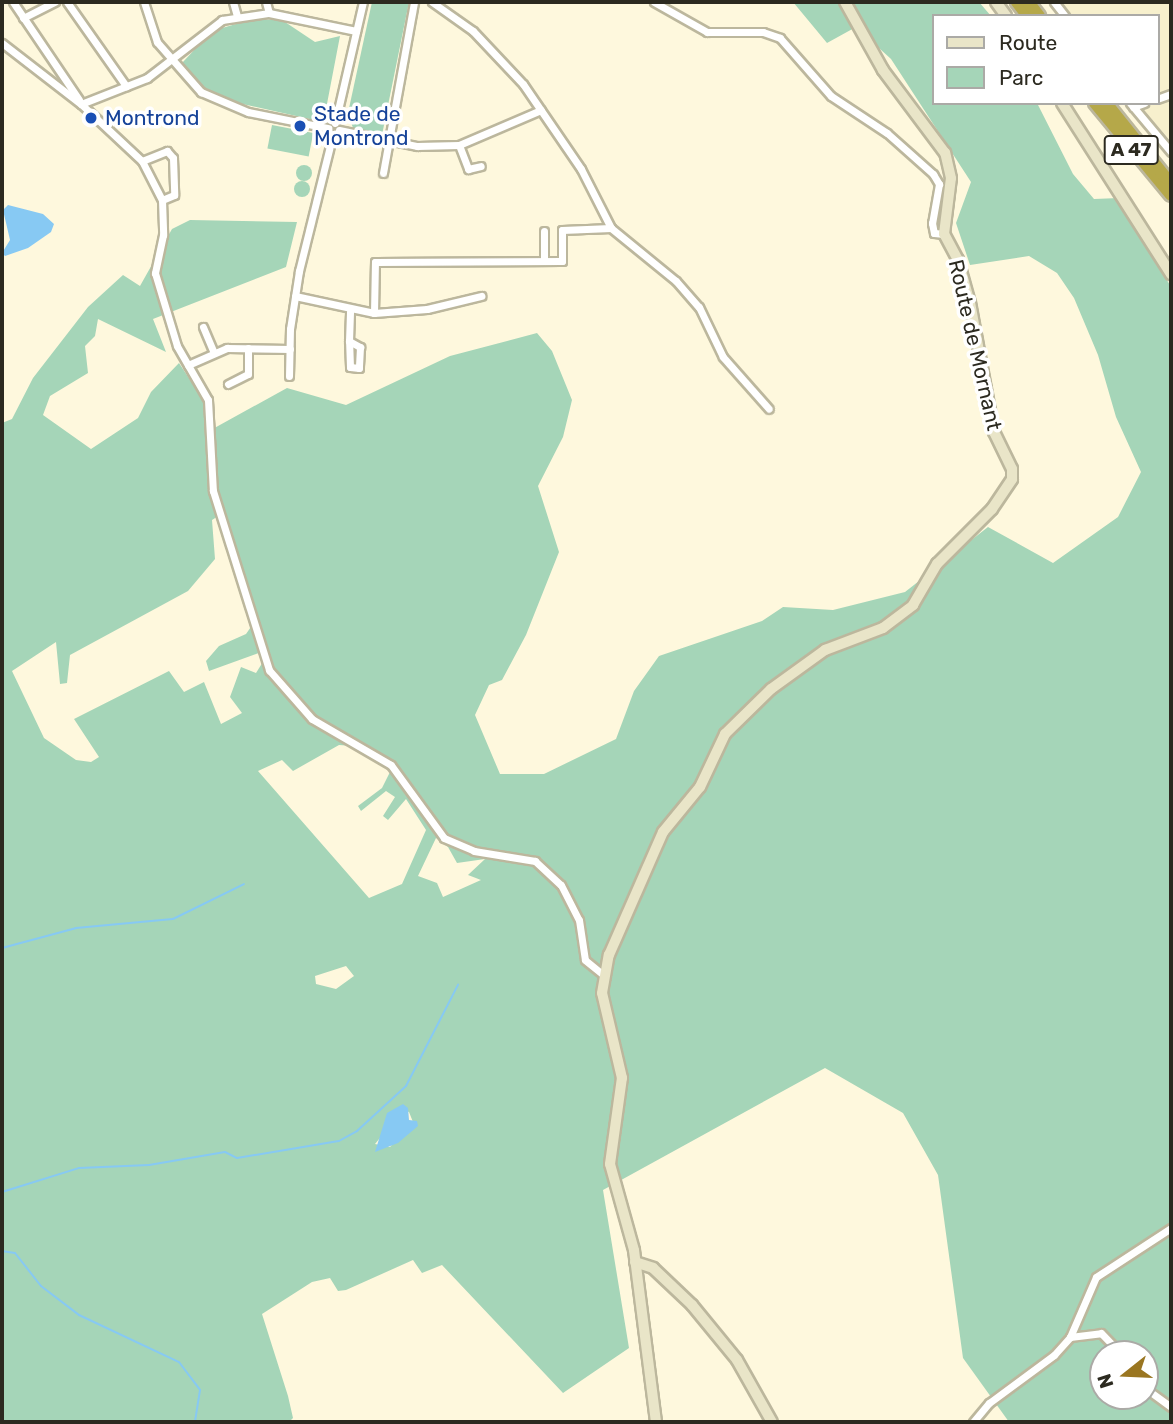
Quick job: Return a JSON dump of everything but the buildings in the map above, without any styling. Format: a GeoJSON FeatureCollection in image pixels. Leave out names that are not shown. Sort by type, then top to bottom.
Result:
{"type":"FeatureCollection","features":[{"type":"Feature","properties":{"kind":"highway","name":"A 47"},"geometry":{"type":"LineString","coordinates":[[1096,105],[1171,195]]}},
{"type":"Feature","properties":{"kind":"highway","name":"A 47"},"geometry":{"type":"LineString","coordinates":[[1108,105],[1171,183]]}},
{"type":"Feature","properties":{"kind":"main road","name":"Route de Mornant"},"geometry":{"type":"LineString","coordinates":[[656,1422],[635,1262],[612,1181],[612,1141],[622,1077],[602,993],[602,974],[663,832],[700,787],[725,734],[771,690],[825,650],[883,628],[913,606],[936,564],[1009,490],[1012,469],[994,432],[970,303],[958,260],[944,234],[951,178],[945,153],[883,71],[845,2]]}},
{"type":"Feature","properties":{"kind":"main road"},"geometry":{"type":"LineString","coordinates":[[1063,105],[1171,274]]}},
{"type":"Feature","properties":{"kind":"main road"},"geometry":{"type":"LineString","coordinates":[[635,1262],[653,1268],[692,1305],[737,1360],[772,1422]]}},
{"type":"Feature","properties":{"kind":"street"},"geometry":{"type":"LineString","coordinates":[[13,2],[81,104]]}},
{"type":"Feature","properties":{"kind":"street"},"geometry":{"type":"LineString","coordinates":[[23,18],[55,2]]}},
{"type":"Feature","properties":{"kind":"street"},"geometry":{"type":"LineString","coordinates":[[66,2],[126,86]]}},
{"type":"Feature","properties":{"kind":"street"},"geometry":{"type":"LineString","coordinates":[[144,2],[157,42],[187,81],[219,103],[387,142],[459,145],[541,110]]}},
{"type":"Feature","properties":{"kind":"street"},"geometry":{"type":"LineString","coordinates":[[233,2],[237,16]]}},
{"type":"Feature","properties":{"kind":"street"},"geometry":{"type":"LineString","coordinates":[[266,2],[269,13]]}},
{"type":"Feature","properties":{"kind":"street"},"geometry":{"type":"LineString","coordinates":[[289,376],[295,296],[363,2]]}},
{"type":"Feature","properties":{"kind":"street"},"geometry":{"type":"LineString","coordinates":[[383,173],[414,2]]}},
{"type":"Feature","properties":{"kind":"street"},"geometry":{"type":"LineString","coordinates":[[432,2],[473,31],[541,110],[581,169],[611,228],[692,298],[723,357],[769,409]]}},
{"type":"Feature","properties":{"kind":"street"},"geometry":{"type":"LineString","coordinates":[[654,2],[707,32],[763,32],[780,38],[831,96],[887,133],[933,174],[939,184],[932,223],[934,233],[944,234]]}},
{"type":"Feature","properties":{"kind":"street"},"geometry":{"type":"LineString","coordinates":[[81,104],[126,86],[172,62],[208,30],[237,16],[269,13],[356,31]]}},
{"type":"Feature","properties":{"kind":"street"},"geometry":{"type":"LineString","coordinates":[[2,43],[81,104],[142,161],[162,200],[163,235],[155,273],[177,346],[208,400],[213,491],[269,670],[312,719],[391,765],[444,838],[474,851],[535,862],[561,885],[579,920],[585,960],[602,974]]}},
{"type":"Feature","properties":{"kind":"street"},"geometry":{"type":"LineString","coordinates":[[1132,105],[1171,152]]}},
{"type":"Feature","properties":{"kind":"street"},"geometry":{"type":"LineString","coordinates":[[459,145],[468,169],[481,166]]}},
{"type":"Feature","properties":{"kind":"street"},"geometry":{"type":"LineString","coordinates":[[142,161],[167,151],[173,158],[174,195],[162,200]]}},
{"type":"Feature","properties":{"kind":"street"},"geometry":{"type":"LineString","coordinates":[[374,313],[375,262],[562,261],[562,230],[611,228]]}},
{"type":"Feature","properties":{"kind":"street"},"geometry":{"type":"LineString","coordinates":[[544,231],[544,261]]}},
{"type":"Feature","properties":{"kind":"street"},"geometry":{"type":"LineString","coordinates":[[295,296],[350,311],[374,313],[427,309],[481,296]]}},
{"type":"Feature","properties":{"kind":"street"},"geometry":{"type":"LineString","coordinates":[[349,341],[350,311]]}},
{"type":"Feature","properties":{"kind":"street"},"geometry":{"type":"LineString","coordinates":[[203,327],[214,353]]}},
{"type":"Feature","properties":{"kind":"street"},"geometry":{"type":"LineString","coordinates":[[188,365],[214,353],[248,348],[290,349]]}},
{"type":"Feature","properties":{"kind":"street"},"geometry":{"type":"LineString","coordinates":[[228,384],[248,374],[248,348]]}},
{"type":"Feature","properties":{"kind":"street"},"geometry":{"type":"LineString","coordinates":[[973,1422],[989,1403],[1054,1355],[1070,1337],[1096,1277],[1171,1228]]}},
{"type":"Feature","properties":{"kind":"street"},"geometry":{"type":"LineString","coordinates":[[1070,1337],[1101,1333],[1108,1340]]}},
{"type":"Feature","properties":{"kind":"shaded area"},"geometry":{"type":"Polygon","coordinates":[[[1061,2],[1171,2],[1171,145],[1140,105],[1159,105],[1159,14],[1070,14],[1061,2]]]}},
{"type":"Feature","properties":{"kind":"green space"},"geometry":{"type":"Polygon","coordinates":[[[372,2],[409,2],[382,135],[353,128],[348,113],[372,2]]]}},
{"type":"Feature","properties":{"kind":"green space"},"geometry":{"type":"Polygon","coordinates":[[[793,2],[979,2],[989,14],[932,14],[932,105],[1038,105],[1073,174],[1094,199],[1119,198],[1171,287],[1171,1422],[1009,1422],[963,1358],[938,1175],[903,1113],[825,1068],[603,1190],[629,1348],[563,1393],[442,1265],[422,1273],[413,1260],[346,1290],[338,1291],[330,1278],[312,1282],[262,1314],[288,1396],[293,1418],[289,1422],[2,1422],[2,423],[12,419],[33,378],[88,307],[123,275],[140,286],[172,229],[190,220],[297,222],[286,267],[153,319],[166,352],[98,319],[95,336],[85,346],[88,373],[50,396],[43,415],[91,449],[138,418],[151,392],[179,363],[204,401],[209,431],[287,388],[346,405],[450,356],[537,333],[552,351],[572,400],[563,437],[538,486],[559,552],[526,635],[502,680],[489,685],[475,715],[500,774],[544,774],[616,739],[634,691],[659,656],[762,621],[783,607],[833,610],[905,592],[988,527],[1053,563],[1118,517],[1141,472],[1116,417],[1098,355],[1074,298],[1057,273],[1029,256],[970,265],[956,223],[971,182],[891,59],[856,27],[827,43],[793,2]],[[223,513],[212,520],[215,559],[188,591],[70,655],[67,683],[60,684],[56,642],[12,671],[44,738],[76,760],[91,762],[99,757],[74,719],[169,671],[184,692],[204,682],[221,724],[242,713],[230,697],[241,667],[256,673],[266,657],[264,651],[209,671],[206,661],[219,646],[246,634],[257,618],[223,513]],[[339,745],[293,771],[282,760],[258,771],[369,898],[402,884],[426,830],[406,799],[388,820],[383,816],[395,797],[386,791],[361,811],[358,806],[382,788],[394,764],[368,747],[339,745]],[[436,838],[418,876],[437,883],[443,897],[481,880],[468,875],[485,859],[457,863],[448,847],[436,838]],[[346,966],[315,976],[316,984],[336,989],[354,976],[346,966]],[[398,1109],[385,1121],[384,1133],[375,1144],[390,1147],[413,1122],[409,1112],[398,1109]]]}},
{"type":"Feature","properties":{"kind":"green space"},"geometry":{"type":"Polygon","coordinates":[[[253,19],[282,20],[315,42],[340,36],[326,109],[314,120],[229,101],[204,89],[185,73],[182,63],[212,31],[253,19]]]}},
{"type":"Feature","properties":{"kind":"green space"},"geometry":{"type":"Polygon","coordinates":[[[272,125],[313,133],[309,157],[267,149],[272,125]]]}},
{"type":"Feature","properties":{"kind":"green space"},"geometry":{"type":"Polygon","coordinates":[[[304,165],[310,167],[310,179],[304,181],[298,179],[296,173],[298,167],[304,165]]]}},
{"type":"Feature","properties":{"kind":"green space"},"geometry":{"type":"Polygon","coordinates":[[[299,181],[305,181],[310,189],[308,195],[299,197],[294,192],[294,186],[299,181]]]}},
{"type":"Feature","properties":{"kind":"water"},"geometry":{"type":"Polygon","coordinates":[[[8,205],[43,214],[54,224],[51,232],[28,248],[5,256],[2,253],[10,240],[3,210],[8,205]]]}},
{"type":"Feature","properties":{"kind":"water"},"geometry":{"type":"Polygon","coordinates":[[[403,1104],[408,1108],[409,1120],[417,1121],[418,1126],[398,1143],[375,1152],[387,1113],[403,1104]]]}},
{"type":"Feature","properties":{"kind":"waterway"},"geometry":{"type":"LineString","coordinates":[[2,948],[76,928],[173,919],[244,884]]}},
{"type":"Feature","properties":{"kind":"waterway"},"geometry":{"type":"LineString","coordinates":[[2,1192],[79,1168],[149,1165],[225,1152],[237,1158],[339,1141],[357,1131],[406,1086],[458,985]]}},
{"type":"Feature","properties":{"kind":"waterway"},"geometry":{"type":"LineString","coordinates":[[2,1251],[15,1253],[41,1286],[79,1315],[179,1362],[200,1390],[195,1422]]}},
{"type":"Feature","properties":{"kind":"place","name":"Montrond"},"geometry":{"type":"Point","coordinates":[91,118]}},
{"type":"Feature","properties":{"kind":"place","name":"Stade de Montrond"},"geometry":{"type":"Point","coordinates":[300,126]}}]}
